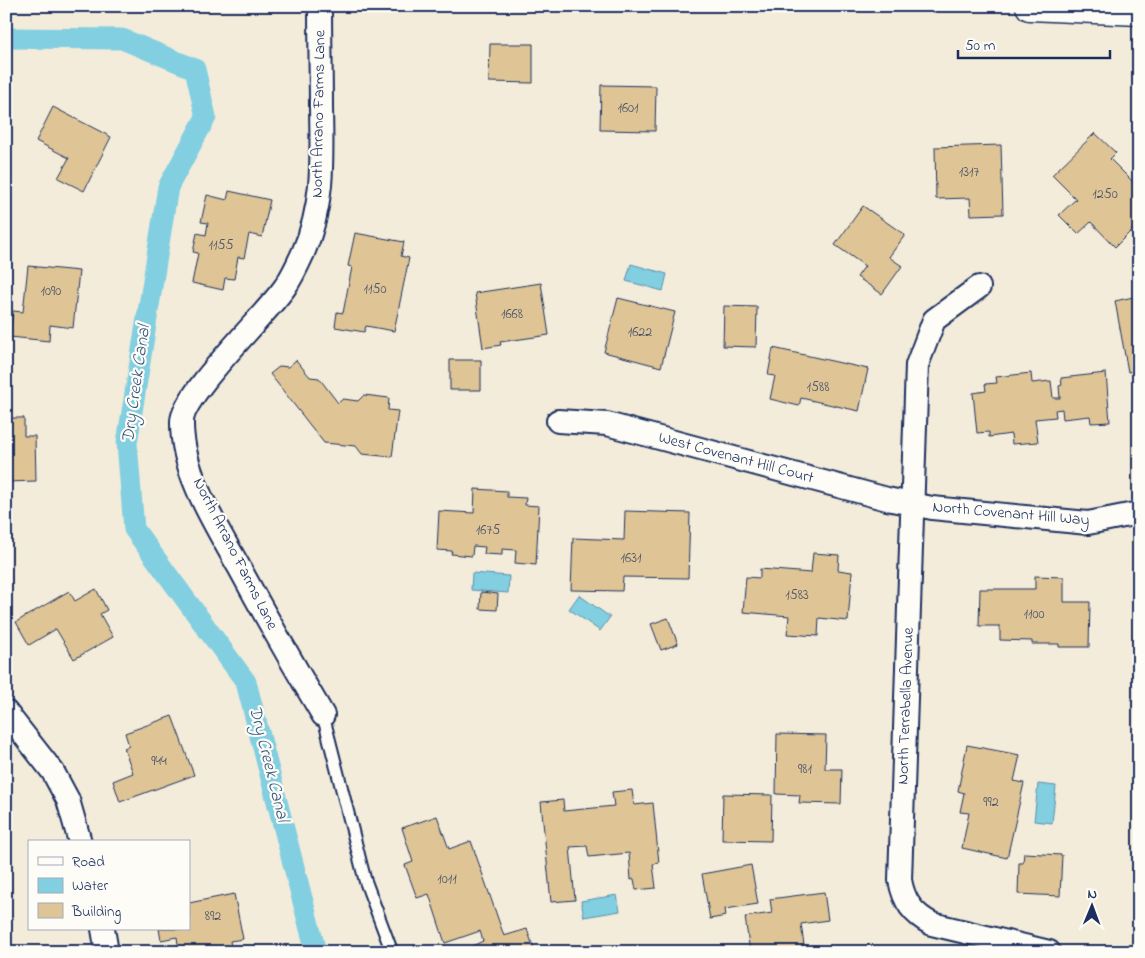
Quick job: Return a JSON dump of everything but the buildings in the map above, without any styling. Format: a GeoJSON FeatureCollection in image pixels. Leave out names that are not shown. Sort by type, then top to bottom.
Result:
{"type":"FeatureCollection","features":[{"type":"Feature","properties":{"kind":"main road"},"geometry":{"type":"LineString","coordinates":[[1030,6],[1139,11]]}},
{"type":"Feature","properties":{"kind":"street","name":"North Arrano Farms Lane"},"geometry":{"type":"LineString","coordinates":[[320,6],[322,162],[320,200],[312,230],[302,255],[284,288],[203,384],[189,402],[182,418],[183,444],[196,484],[269,624],[323,715]]}},
{"type":"Feature","properties":{"kind":"street","name":"North Terrabella Avenue"},"geometry":{"type":"LineString","coordinates":[[979,287],[934,320],[917,365],[900,880],[909,907],[920,917],[932,924],[1049,952]]}},
{"type":"Feature","properties":{"kind":"street","name":"West Covenant Hill Court"},"geometry":{"type":"LineString","coordinates":[[558,421],[607,424],[912,504]]}},
{"type":"Feature","properties":{"kind":"street","name":"North Covenant Hill Way"},"geometry":{"type":"LineString","coordinates":[[912,504],[932,508],[1088,523],[1139,513]]}},
{"type":"Feature","properties":{"kind":"street"},"geometry":{"type":"LineString","coordinates":[[6,712],[53,772],[68,800],[79,840]]}},
{"type":"Feature","properties":{"kind":"street"},"geometry":{"type":"LineString","coordinates":[[103,930],[107,952]]}},
{"type":"Feature","properties":{"kind":"lane"},"geometry":{"type":"LineString","coordinates":[[323,715],[365,880],[392,952]]}},
{"type":"Feature","properties":{"kind":"water"},"geometry":{"type":"Polygon","coordinates":[[[631,264],[667,274],[663,291],[626,281],[631,264]]]}},
{"type":"Feature","properties":{"kind":"water"},"geometry":{"type":"Polygon","coordinates":[[[472,573],[509,576],[508,593],[471,590],[472,573]]]}},
{"type":"Feature","properties":{"kind":"water"},"geometry":{"type":"Polygon","coordinates":[[[579,595],[610,617],[600,631],[569,609],[579,595]]]}},
{"type":"Feature","properties":{"kind":"water"},"geometry":{"type":"Polygon","coordinates":[[[1038,784],[1056,786],[1052,823],[1034,821],[1038,784]]]}},
{"type":"Feature","properties":{"kind":"water"},"geometry":{"type":"Polygon","coordinates":[[[617,895],[620,911],[584,917],[581,901],[617,895]]]}},
{"type":"Feature","properties":{"kind":"waterway","name":"Dry Creek Canal"},"geometry":{"type":"LineString","coordinates":[[6,38],[122,39],[195,69],[206,117],[168,187],[127,443],[134,529],[246,682],[316,952]]}}]}
